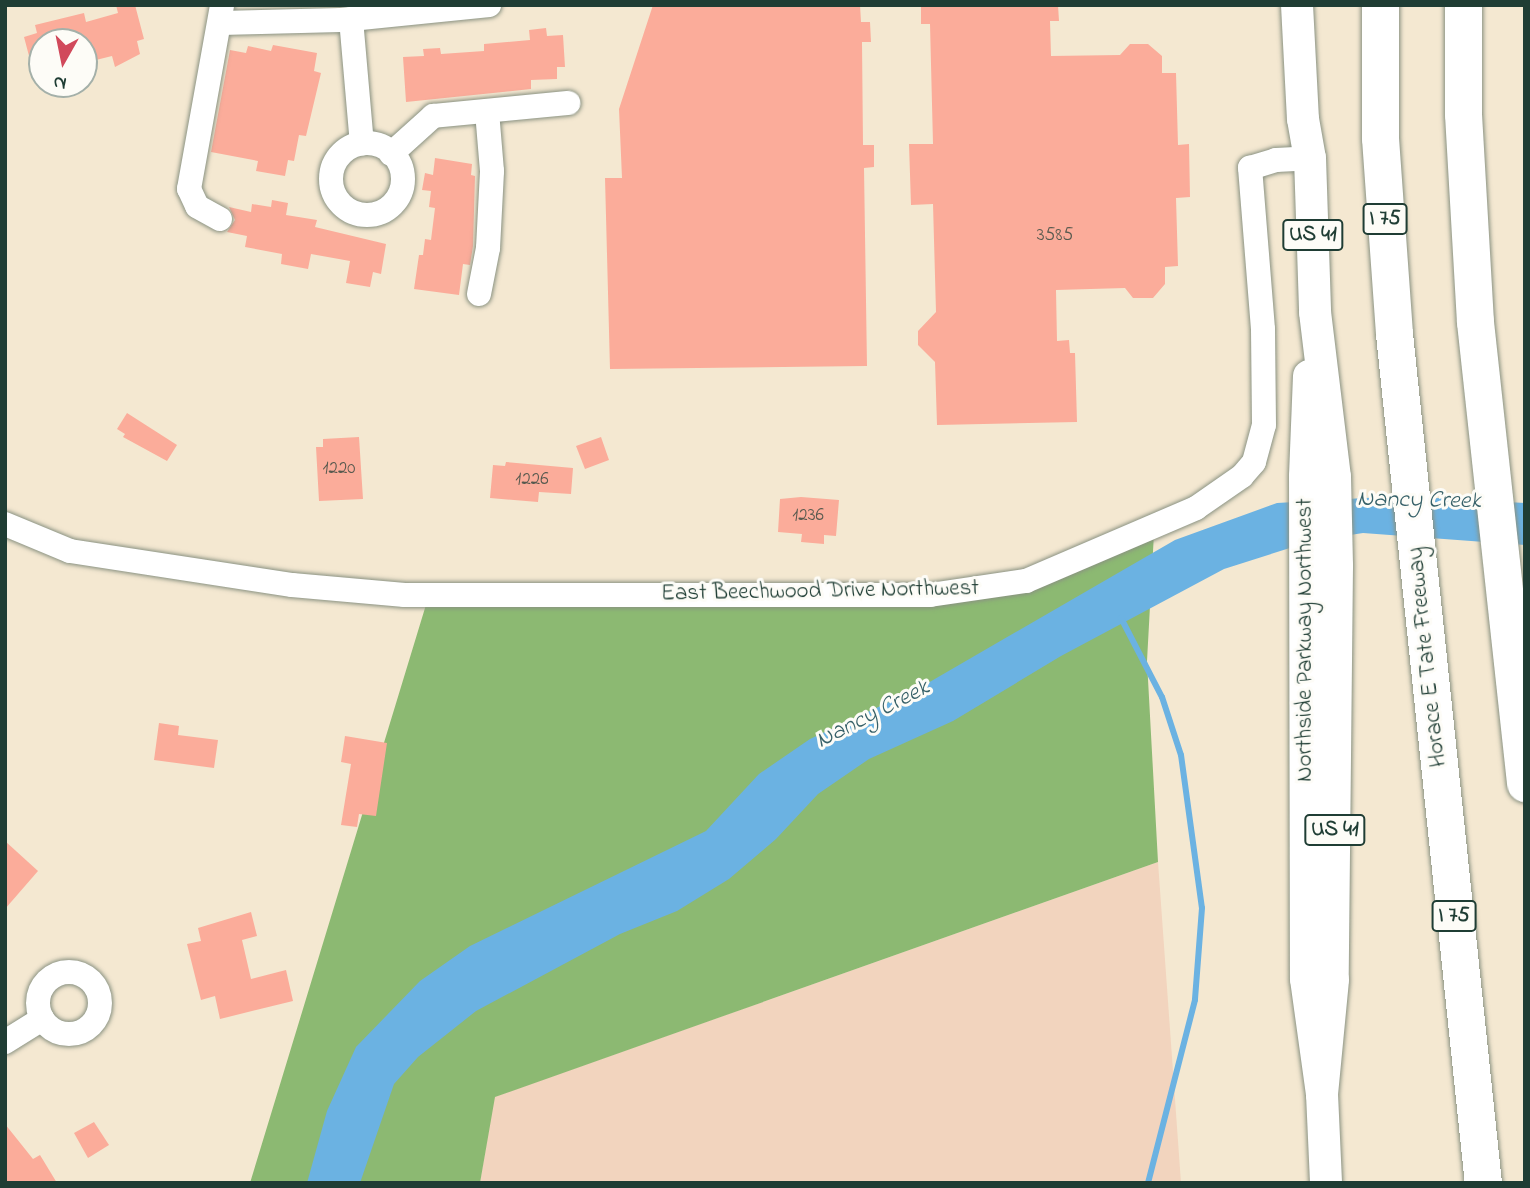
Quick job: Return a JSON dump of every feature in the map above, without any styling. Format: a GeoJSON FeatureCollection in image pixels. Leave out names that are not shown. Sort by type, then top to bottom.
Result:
{"type":"FeatureCollection","features":[{"type":"Feature","properties":{"kind":"highway","name":"Horace E Tate Freeway"},"geometry":{"type":"LineString","coordinates":[[1380,5],[1381,151],[1403,432],[1483,1183]]}},
{"type":"Feature","properties":{"kind":"highway"},"geometry":{"type":"LineString","coordinates":[[1463,5],[1463,114],[1473,281],[1525,783]]}},
{"type":"Feature","properties":{"kind":"main road","name":"Northside Parkway Northwest"},"geometry":{"type":"LineString","coordinates":[[1297,5],[1303,119],[1310,158],[1320,477],[1337,566],[1333,980],[1322,1094]]}},
{"type":"Feature","properties":{"kind":"main road","name":"Northside Parkway Northwest"},"geometry":{"type":"LineString","coordinates":[[1320,477],[1306,568],[1307,979],[1322,1094],[1326,1183]]}},
{"type":"Feature","properties":{"kind":"street"},"geometry":{"type":"LineString","coordinates":[[220,219],[197,206],[189,189],[222,14],[344,14],[489,5]]}},
{"type":"Feature","properties":{"kind":"street"},"geometry":{"type":"LineString","coordinates":[[344,14],[362,144]]}},
{"type":"Feature","properties":{"kind":"street"},"geometry":{"type":"LineString","coordinates":[[391,154],[433,116],[568,103]]}},
{"type":"Feature","properties":{"kind":"street"},"geometry":{"type":"LineString","coordinates":[[479,294],[488,248],[492,171],[487,111]]}},
{"type":"Feature","properties":{"kind":"street"},"geometry":{"type":"LineString","coordinates":[[362,144],[380,146],[391,154],[402,174],[396,201],[381,212],[354,213],[334,194],[331,175],[344,151],[362,144]]}},
{"type":"Feature","properties":{"kind":"street","name":"East Beechwood Drive Northwest"},"geometry":{"type":"LineString","coordinates":[[5,524],[70,551],[292,585],[405,595],[930,595],[1026,581],[1196,508],[1242,476],[1254,462],[1261,446],[1264,411],[1250,168],[1276,160],[1310,158]]}},
{"type":"Feature","properties":{"kind":"street"},"geometry":{"type":"LineString","coordinates":[[5,1042],[42,1019]]}},
{"type":"Feature","properties":{"kind":"shaded area"},"geometry":{"type":"Polygon","coordinates":[[[1158,862],[1181,1183],[480,1183],[494,1097],[1158,862]]]}},
{"type":"Feature","properties":{"kind":"green space"},"geometry":{"type":"Polygon","coordinates":[[[1154,533],[1147,661],[1158,862],[495,1097],[480,1183],[250,1183],[432,585],[888,586],[1041,575],[1154,533]]]}},
{"type":"Feature","properties":{"kind":"water","name":"Nancy Creek"},"geometry":{"type":"Polygon","coordinates":[[[1400,496],[1525,503],[1525,545],[1363,533],[1312,541],[1224,569],[1061,656],[953,721],[869,759],[818,794],[776,839],[729,879],[677,911],[620,934],[476,1011],[418,1057],[394,1084],[360,1183],[307,1183],[327,1111],[356,1047],[420,981],[470,946],[706,831],[759,774],[810,739],[921,687],[1175,540],[1277,503],[1400,496]]]}},
{"type":"Feature","properties":{"kind":"building"},"geometry":{"type":"Polygon","coordinates":[[[116,5],[135,5],[144,39],[137,41],[140,54],[115,67],[112,56],[98,60],[98,28],[36,28],[35,25],[84,13],[86,22],[118,13],[116,5]]]}},
{"type":"Feature","properties":{"kind":"building"},"geometry":{"type":"Polygon","coordinates":[[[653,5],[860,5],[861,22],[870,22],[871,42],[862,42],[863,145],[874,145],[874,167],[864,168],[867,366],[610,369],[605,178],[622,178],[619,109],[653,5]]]}},
{"type":"Feature","properties":{"kind":"building"},"geometry":{"type":"Polygon","coordinates":[[[1058,5],[1059,21],[1050,21],[1051,56],[1120,55],[1130,44],[1148,44],[1162,56],[1162,73],[1176,73],[1178,145],[1189,144],[1190,197],[1176,198],[1178,266],[1165,267],[1165,284],[1153,298],[1133,298],[1125,288],[1056,290],[1057,341],[1069,340],[1070,353],[1075,353],[1077,422],[937,425],[935,362],[918,345],[918,331],[936,312],[933,204],[911,205],[909,144],[933,144],[930,24],[921,24],[921,6],[1058,5]]]}},
{"type":"Feature","properties":{"kind":"building"},"geometry":{"type":"Polygon","coordinates":[[[546,28],[547,36],[563,35],[565,67],[557,67],[557,79],[531,80],[531,89],[406,102],[403,57],[424,56],[423,49],[440,48],[441,54],[484,51],[484,44],[530,40],[529,30],[546,28]]]}},
{"type":"Feature","properties":{"kind":"building"},"geometry":{"type":"Polygon","coordinates":[[[28,36],[28,52],[24,37],[28,36]]]}},
{"type":"Feature","properties":{"kind":"building"},"geometry":{"type":"Polygon","coordinates":[[[273,45],[317,53],[314,71],[321,73],[306,136],[299,135],[294,161],[288,160],[285,176],[256,171],[258,161],[211,152],[230,50],[246,53],[248,46],[271,51],[273,45]]]}},
{"type":"Feature","properties":{"kind":"building"},"geometry":{"type":"Polygon","coordinates":[[[435,158],[472,164],[471,175],[475,176],[473,246],[470,265],[463,264],[459,295],[414,289],[419,255],[423,255],[425,239],[431,240],[435,208],[429,207],[431,191],[422,190],[425,173],[433,175],[435,158]]]}},
{"type":"Feature","properties":{"kind":"building"},"geometry":{"type":"Polygon","coordinates":[[[272,200],[288,203],[286,215],[317,220],[315,227],[386,244],[381,274],[373,272],[370,287],[346,283],[350,261],[311,254],[308,269],[281,264],[282,254],[245,247],[247,236],[227,232],[235,220],[229,207],[251,212],[252,204],[271,207],[272,200]]]}},
{"type":"Feature","properties":{"kind":"building"},"geometry":{"type":"Polygon","coordinates":[[[127,413],[177,445],[167,461],[123,437],[125,434],[117,429],[127,413]]]}},
{"type":"Feature","properties":{"kind":"building"},"geometry":{"type":"Polygon","coordinates":[[[359,437],[363,499],[319,501],[316,447],[323,447],[323,439],[359,437]]]}},
{"type":"Feature","properties":{"kind":"building"},"geometry":{"type":"Polygon","coordinates":[[[601,437],[609,460],[585,469],[576,446],[601,437]]]}},
{"type":"Feature","properties":{"kind":"building"},"geometry":{"type":"Polygon","coordinates":[[[506,462],[573,468],[571,494],[539,492],[538,502],[490,498],[493,465],[505,466],[506,462]]]}},
{"type":"Feature","properties":{"kind":"building"},"geometry":{"type":"Polygon","coordinates":[[[801,497],[839,500],[836,536],[824,535],[824,544],[801,542],[802,534],[778,532],[780,499],[801,497]]]}},
{"type":"Feature","properties":{"kind":"building"},"geometry":{"type":"Polygon","coordinates":[[[159,723],[179,726],[178,735],[218,740],[214,768],[154,760],[159,723]]]}},
{"type":"Feature","properties":{"kind":"building"},"geometry":{"type":"Polygon","coordinates":[[[345,736],[387,743],[376,816],[359,814],[357,827],[341,825],[351,764],[341,762],[345,736]]]}},
{"type":"Feature","properties":{"kind":"building"},"geometry":{"type":"Polygon","coordinates":[[[5,841],[38,871],[5,909],[5,841]]]}},
{"type":"Feature","properties":{"kind":"building"},"geometry":{"type":"Polygon","coordinates":[[[251,912],[257,936],[242,940],[251,979],[286,970],[293,1001],[220,1019],[215,996],[201,1000],[187,944],[201,941],[198,928],[251,912]]]}},
{"type":"Feature","properties":{"kind":"building"},"geometry":{"type":"Polygon","coordinates":[[[94,1122],[109,1145],[88,1158],[74,1133],[94,1122]]]}},
{"type":"Feature","properties":{"kind":"building"},"geometry":{"type":"Polygon","coordinates":[[[5,1124],[33,1159],[40,1155],[57,1183],[5,1183],[5,1124]]]}},
{"type":"Feature","properties":{"kind":"waterway"},"geometry":{"type":"LineString","coordinates":[[1121,618],[1162,697],[1181,755],[1202,908],[1195,1000],[1148,1183]]}}]}
